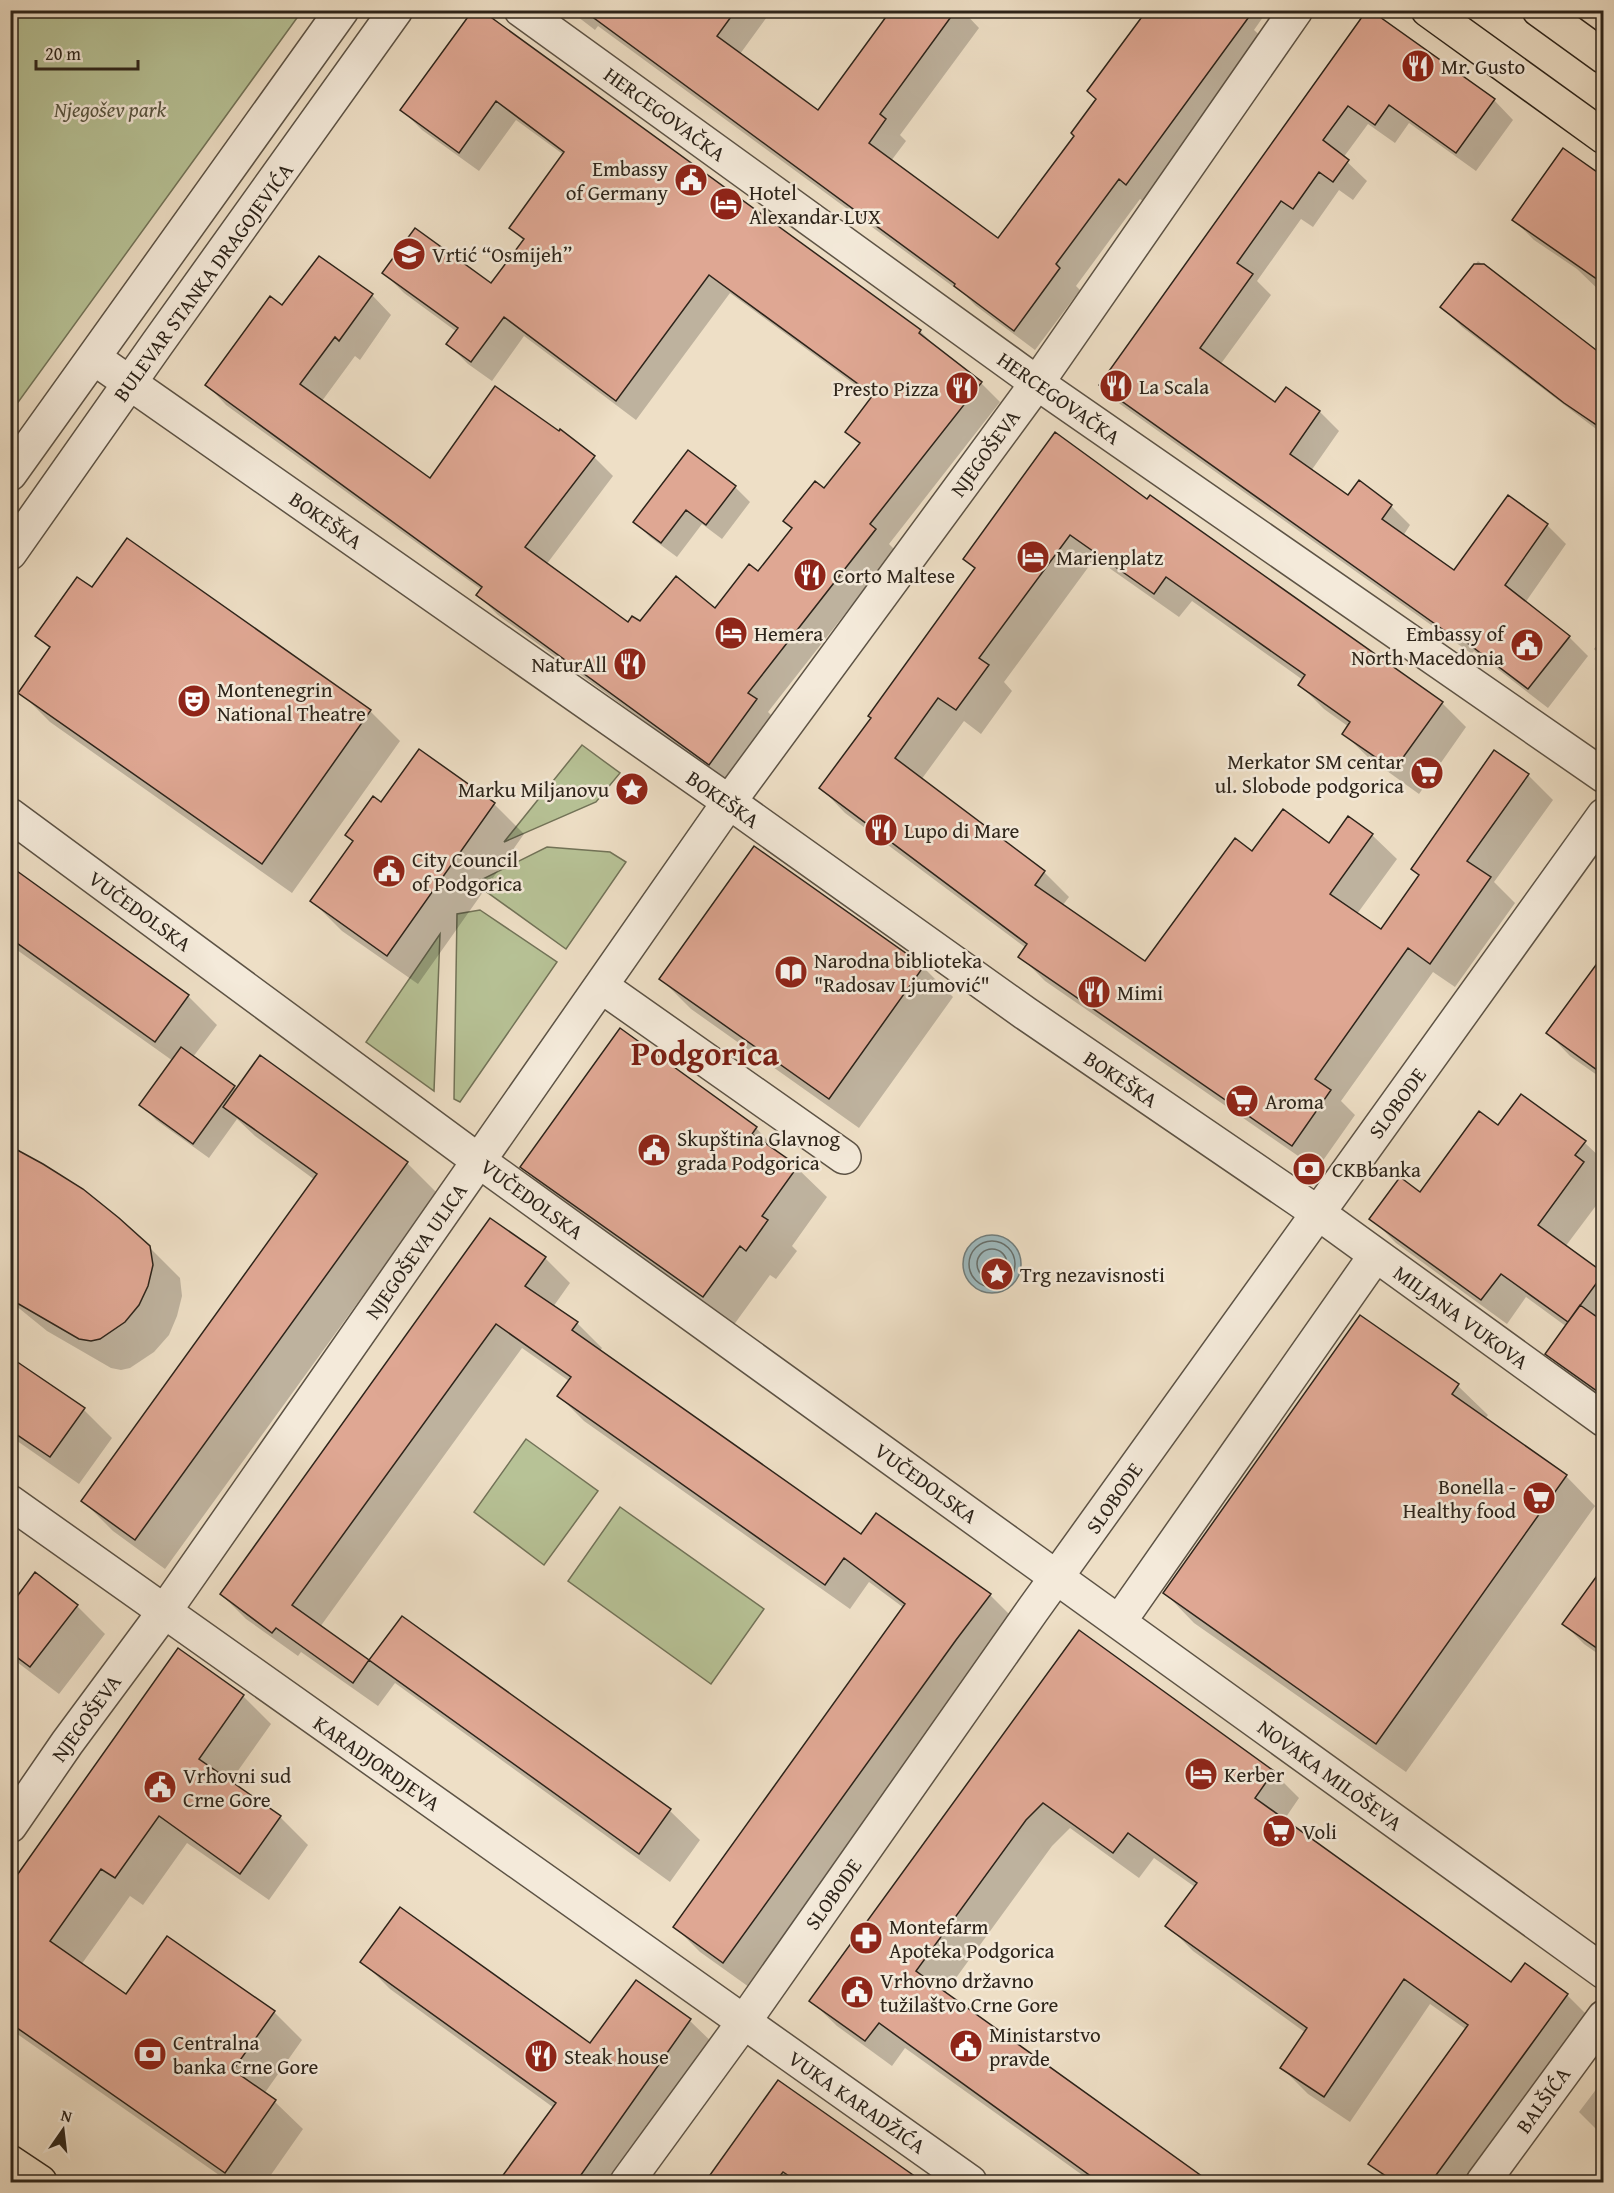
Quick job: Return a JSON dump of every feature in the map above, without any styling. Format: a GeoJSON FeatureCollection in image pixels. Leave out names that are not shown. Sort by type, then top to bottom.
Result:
{"type":"FeatureCollection","features":[{"type":"Feature","properties":{"kind":"main road"},"geometry":{"type":"LineString","coordinates":[[1428,10],[1604,137]]}},
{"type":"Feature","properties":{"kind":"main road"},"geometry":{"type":"LineString","coordinates":[[1539,10],[1604,57]]}},
{"type":"Feature","properties":{"kind":"main road"},"geometry":{"type":"LineString","coordinates":[[10,2162],[40,2182]]}},
{"type":"Feature","properties":{"kind":"street","name":"BULEVAR STANKA DRAGOJEVIĆA"},"geometry":{"type":"LineString","coordinates":[[10,474],[342,10]]}},
{"type":"Feature","properties":{"kind":"street","name":"BULEVAR STANKA DRAGOJEVIĆA"},"geometry":{"type":"LineString","coordinates":[[10,553],[396,10]]}},
{"type":"Feature","properties":{"kind":"street","name":"HERCEGOVAČKA"},"geometry":{"type":"LineString","coordinates":[[521,10],[1037,383],[1604,776]]}},
{"type":"Feature","properties":{"kind":"street","name":"NJEGOŠEVA"},"geometry":{"type":"LineString","coordinates":[[729,802],[1037,383],[1296,10]]}},
{"type":"Feature","properties":{"kind":"street","name":"BOKEŠKA"},"geometry":{"type":"LineString","coordinates":[[94,358],[729,802],[1025,1013],[1318,1214]]}},
{"type":"Feature","properties":{"kind":"street","name":"NJEGOŠEVA ULICA"},"geometry":{"type":"LineString","coordinates":[[164,1612],[729,802]]}},
{"type":"Feature","properties":{"kind":"street","name":"VUČEDOLSKA"},"geometry":{"type":"LineString","coordinates":[[10,815],[479,1161],[1057,1578]]}},
{"type":"Feature","properties":{"kind":"street","name":"SLOBODE"},"geometry":{"type":"LineString","coordinates":[[627,2182],[743,2023],[1275,1270],[1318,1214],[1604,815]]}},
{"type":"Feature","properties":{"kind":"street"},"geometry":{"type":"LineString","coordinates":[[601,986],[844,1157]]}},
{"type":"Feature","properties":{"kind":"street","name":"MILJANA VUKOVA"},"geometry":{"type":"LineString","coordinates":[[1318,1214],[1604,1420]]}},
{"type":"Feature","properties":{"kind":"street"},"geometry":{"type":"LineString","coordinates":[[1119,1622],[1375,1256]]}},
{"type":"Feature","properties":{"kind":"street","name":"KARADJORDJEVA"},"geometry":{"type":"LineString","coordinates":[[10,1502],[743,2023]]}},
{"type":"Feature","properties":{"kind":"street","name":"NOVAKA MILOŠEVA"},"geometry":{"type":"LineString","coordinates":[[1057,1578],[1604,1972]]}},
{"type":"Feature","properties":{"kind":"street","name":"NJEGOŠEVA"},"geometry":{"type":"LineString","coordinates":[[10,1826],[67,1743],[164,1612]]}},
{"type":"Feature","properties":{"kind":"street","name":"BALŠIĆA"},"geometry":{"type":"LineString","coordinates":[[1483,2182],[1604,2017]]}},
{"type":"Feature","properties":{"kind":"street","name":"VUKA KARADŽIĆA"},"geometry":{"type":"LineString","coordinates":[[743,2023],[970,2182]]}},
{"type":"Feature","properties":{"kind":"green space","name":"Njegošev park"},"geometry":{"type":"Polygon","coordinates":[[[10,11],[302,11],[11,412],[10,11]]]}},
{"type":"Feature","properties":{"kind":"green space"},"geometry":{"type":"Polygon","coordinates":[[[582,745],[620,773],[596,802],[504,842],[582,745]]]}},
{"type":"Feature","properties":{"kind":"green space"},"geometry":{"type":"Polygon","coordinates":[[[547,847],[610,852],[626,862],[566,949],[484,890],[483,879],[547,847]]]}},
{"type":"Feature","properties":{"kind":"green space"},"geometry":{"type":"Polygon","coordinates":[[[480,910],[557,962],[460,1102],[454,1099],[457,914],[480,910]]]}},
{"type":"Feature","properties":{"kind":"green space"},"geometry":{"type":"Polygon","coordinates":[[[440,934],[434,1091],[366,1042],[440,934]]]}},
{"type":"Feature","properties":{"kind":"green space"},"geometry":{"type":"Polygon","coordinates":[[[526,1439],[598,1491],[544,1565],[474,1512],[526,1439]]]}},
{"type":"Feature","properties":{"kind":"green space"},"geometry":{"type":"Polygon","coordinates":[[[620,1507],[764,1609],[711,1684],[568,1581],[620,1507]]]}},
{"type":"Feature","properties":{"kind":"water"},"geometry":{"type":"Polygon","coordinates":[[[992,1235],[1003,1237],[1016,1248],[1021,1264],[1019,1275],[1008,1288],[992,1293],[981,1291],[968,1280],[963,1264],[965,1253],[976,1240],[992,1235]]]}},
{"type":"Feature","properties":{"kind":"building"},"geometry":{"type":"Polygon","coordinates":[[[473,10],[481,10],[921,330],[919,333],[982,382],[870,524],[876,529],[748,693],[757,699],[709,765],[476,595],[482,587],[205,385],[270,296],[282,305],[319,256],[373,294],[339,341],[335,337],[300,384],[430,478],[495,386],[559,431],[560,429],[595,456],[525,547],[628,622],[632,616],[640,621],[676,576],[715,608],[749,564],[758,571],[792,528],[783,521],[815,481],[824,488],[860,443],[845,432],[873,395],[709,275],[616,401],[504,317],[471,362],[446,344],[458,328],[382,273],[415,228],[491,283],[524,239],[509,228],[564,152],[496,101],[459,153],[400,110],[473,10]]]}},
{"type":"Feature","properties":{"kind":"building"},"geometry":{"type":"Polygon","coordinates":[[[583,10],[736,10],[717,36],[818,110],[891,10],[956,10],[880,114],[886,119],[869,143],[998,238],[1074,136],[1071,133],[1096,99],[1087,91],[1147,10],[1254,10],[1126,185],[1119,179],[1056,264],[1060,268],[1014,331],[954,286],[955,284],[583,10]]]}},
{"type":"Feature","properties":{"kind":"building"},"geometry":{"type":"Polygon","coordinates":[[[1367,10],[1495,99],[1456,153],[1389,105],[1375,125],[1348,106],[1323,140],[1349,160],[1333,182],[1319,172],[1293,209],[1281,201],[1237,263],[1253,274],[1200,348],[1275,402],[1286,387],[1320,411],[1290,454],[1348,495],[1359,480],[1392,505],[1382,519],[1454,570],[1508,495],[1548,524],[1505,585],[1570,636],[1528,689],[1454,633],[1452,636],[1099,385],[1367,10]]]}},
{"type":"Feature","properties":{"kind":"building"},"geometry":{"type":"Polygon","coordinates":[[[1563,148],[1604,177],[1604,284],[1512,220],[1563,148]]]}},
{"type":"Feature","properties":{"kind":"building"},"geometry":{"type":"Polygon","coordinates":[[[1474,264],[1484,264],[1604,356],[1604,430],[1564,403],[1440,307],[1474,264]]]}},
{"type":"Feature","properties":{"kind":"building"},"geometry":{"type":"Polygon","coordinates":[[[1055,432],[1147,499],[1150,495],[1443,702],[1394,770],[1342,734],[1350,722],[1298,685],[1305,675],[1166,577],[1154,594],[1070,535],[979,658],[989,665],[956,710],[938,698],[895,758],[1045,871],[1035,885],[1145,961],[1235,838],[1252,851],[1283,809],[1329,843],[1348,816],[1373,834],[1330,894],[1381,929],[1419,875],[1411,869],[1494,750],[1529,774],[1467,861],[1491,877],[1430,964],[1408,948],[1315,1079],[1331,1090],[1292,1146],[1018,957],[1027,944],[819,788],[871,718],[868,716],[975,568],[963,559],[1055,432]]]}},
{"type":"Feature","properties":{"kind":"building"},"geometry":{"type":"Polygon","coordinates":[[[688,450],[736,486],[706,525],[686,510],[661,543],[633,522],[688,450]]]}},
{"type":"Feature","properties":{"kind":"building","name":"Montenegrin National Theatre"},"geometry":{"type":"Polygon","coordinates":[[[127,538],[371,710],[262,864],[18,693],[50,647],[35,636],[77,577],[92,587],[127,538]]]}},
{"type":"Feature","properties":{"kind":"building","name":"City Council of Podgorica"},"geometry":{"type":"Polygon","coordinates":[[[419,749],[495,803],[387,956],[310,901],[353,841],[345,835],[373,796],[381,802],[419,749]]]}},
{"type":"Feature","properties":{"kind":"building","name":"Narodna biblioteka \"Radosav Ljumović\""},"geometry":{"type":"Polygon","coordinates":[[[754,846],[924,966],[829,1099],[659,979],[754,846]]]}},
{"type":"Feature","properties":{"kind":"building"},"geometry":{"type":"Polygon","coordinates":[[[10,866],[189,995],[155,1042],[10,938],[10,866]]]}},
{"type":"Feature","properties":{"kind":"building"},"geometry":{"type":"Polygon","coordinates":[[[1604,954],[1604,1075],[1546,1033],[1604,954]]]}},
{"type":"Feature","properties":{"kind":"building","name":"Skupština Glavnog grada Podgorica"},"geometry":{"type":"Polygon","coordinates":[[[620,1028],[757,1127],[752,1134],[798,1166],[762,1216],[768,1220],[746,1251],[740,1246],[703,1297],[520,1167],[620,1028]]]}},
{"type":"Feature","properties":{"kind":"building"},"geometry":{"type":"Polygon","coordinates":[[[181,1047],[235,1086],[193,1144],[139,1105],[181,1047]]]}},
{"type":"Feature","properties":{"kind":"building"},"geometry":{"type":"Polygon","coordinates":[[[260,1055],[408,1162],[135,1540],[81,1501],[317,1174],[223,1107],[260,1055]]]}},
{"type":"Feature","properties":{"kind":"building"},"geometry":{"type":"Polygon","coordinates":[[[1521,1094],[1586,1141],[1575,1155],[1584,1162],[1538,1225],[1604,1273],[1568,1322],[1501,1274],[1481,1300],[1369,1219],[1400,1177],[1420,1192],[1479,1111],[1498,1125],[1521,1094]]]}},
{"type":"Feature","properties":{"kind":"building"},"geometry":{"type":"Polygon","coordinates":[[[10,1146],[83,1189],[150,1246],[153,1265],[148,1286],[139,1305],[125,1322],[100,1339],[91,1341],[79,1339],[10,1299],[10,1146]]]}},
{"type":"Feature","properties":{"kind":"building"},"geometry":{"type":"Polygon","coordinates":[[[490,1218],[546,1257],[525,1286],[578,1322],[572,1330],[861,1534],[876,1513],[991,1594],[723,1963],[673,1927],[905,1604],[844,1558],[825,1585],[557,1396],[571,1377],[496,1324],[292,1605],[369,1660],[353,1683],[276,1628],[272,1633],[220,1594],[490,1218]]]}},
{"type":"Feature","properties":{"kind":"building"},"geometry":{"type":"Polygon","coordinates":[[[1580,1305],[1604,1322],[1604,1396],[1545,1354],[1580,1305]]]}},
{"type":"Feature","properties":{"kind":"building"},"geometry":{"type":"Polygon","coordinates":[[[1360,1315],[1459,1384],[1452,1394],[1567,1475],[1376,1744],[1163,1593],[1360,1315]]]}},
{"type":"Feature","properties":{"kind":"building"},"geometry":{"type":"Polygon","coordinates":[[[10,1357],[85,1408],[50,1457],[10,1430],[10,1357]]]}},
{"type":"Feature","properties":{"kind":"building"},"geometry":{"type":"Polygon","coordinates":[[[1604,1566],[1604,1653],[1562,1624],[1604,1566]]]}},
{"type":"Feature","properties":{"kind":"building"},"geometry":{"type":"Polygon","coordinates":[[[35,1572],[78,1605],[30,1667],[10,1652],[10,1606],[35,1572]]]}},
{"type":"Feature","properties":{"kind":"building"},"geometry":{"type":"Polygon","coordinates":[[[402,1616],[671,1809],[639,1854],[369,1660],[402,1616]]]}},
{"type":"Feature","properties":{"kind":"building"},"geometry":{"type":"Polygon","coordinates":[[[1079,1630],[1274,1771],[1255,1798],[1511,1982],[1525,1963],[1568,1994],[1431,2182],[1395,2182],[1368,2164],[1468,2025],[1404,1979],[1324,2097],[1280,2068],[1307,2028],[1165,1926],[1197,1883],[1128,1833],[1113,1853],[1043,1803],[1026,1820],[916,1971],[1210,2182],[1099,2182],[879,2023],[865,2041],[809,2001],[1079,1630]]]}},
{"type":"Feature","properties":{"kind":"building"},"geometry":{"type":"Polygon","coordinates":[[[178,1648],[244,1695],[199,1759],[281,1816],[240,1874],[159,1816],[115,1878],[101,1869],[50,1941],[126,1994],[167,1936],[275,2011],[233,2070],[276,2100],[225,2173],[10,2023],[10,1885],[178,1648]]]}},
{"type":"Feature","properties":{"kind":"building"},"geometry":{"type":"Polygon","coordinates":[[[400,1907],[590,2043],[636,1980],[691,2019],[576,2182],[498,2182],[556,2103],[360,1962],[400,1907]]]}},
{"type":"Feature","properties":{"kind":"building"},"geometry":{"type":"Polygon","coordinates":[[[778,2080],[923,2182],[798,2182],[783,2172],[775,2182],[705,2182],[778,2080]]]}},
{"type":"Feature","properties":{"kind":"place","name":"Mr. Gusto"},"geometry":{"type":"Point","coordinates":[1418,66]}},
{"type":"Feature","properties":{"kind":"place","name":"Embassy of Germany"},"geometry":{"type":"Point","coordinates":[691,180]}},
{"type":"Feature","properties":{"kind":"place","name":"Hotel Alexandar LUX"},"geometry":{"type":"Point","coordinates":[726,204]}},
{"type":"Feature","properties":{"kind":"place","name":"Vrtić “Osmijeh”"},"geometry":{"type":"Point","coordinates":[409,254]}},
{"type":"Feature","properties":{"kind":"place","name":"La Scala"},"geometry":{"type":"Point","coordinates":[1116,386]}},
{"type":"Feature","properties":{"kind":"place","name":"Presto Pizza"},"geometry":{"type":"Point","coordinates":[962,388]}},
{"type":"Feature","properties":{"kind":"place","name":"Marienplatz"},"geometry":{"type":"Point","coordinates":[1033,557]}},
{"type":"Feature","properties":{"kind":"place","name":"Corto Maltese"},"geometry":{"type":"Point","coordinates":[810,575]}},
{"type":"Feature","properties":{"kind":"place","name":"Hemera"},"geometry":{"type":"Point","coordinates":[731,633]}},
{"type":"Feature","properties":{"kind":"place","name":"Embassy of North Macedonia"},"geometry":{"type":"Point","coordinates":[1527,645]}},
{"type":"Feature","properties":{"kind":"place","name":"NaturAll"},"geometry":{"type":"Point","coordinates":[630,664]}},
{"type":"Feature","properties":{"kind":"place","name":"Montenegrin National Theatre"},"geometry":{"type":"Point","coordinates":[194,701]}},
{"type":"Feature","properties":{"kind":"place","name":"Merkator SM centar ul. Slobode podgorica"},"geometry":{"type":"Point","coordinates":[1427,773]}},
{"type":"Feature","properties":{"kind":"place","name":"Marku Miljanovu"},"geometry":{"type":"Point","coordinates":[632,789]}},
{"type":"Feature","properties":{"kind":"place","name":"Lupo di Mare"},"geometry":{"type":"Point","coordinates":[881,830]}},
{"type":"Feature","properties":{"kind":"place","name":"City Council of Podgorica"},"geometry":{"type":"Point","coordinates":[389,871]}},
{"type":"Feature","properties":{"kind":"place","name":"Narodna biblioteka \"Radosav Ljumović\""},"geometry":{"type":"Point","coordinates":[791,972]}},
{"type":"Feature","properties":{"kind":"place","name":"Mimi"},"geometry":{"type":"Point","coordinates":[1094,992]}},
{"type":"Feature","properties":{"kind":"place","name":"Aroma"},"geometry":{"type":"Point","coordinates":[1242,1101]}},
{"type":"Feature","properties":{"kind":"place","name":"Skupština Glavnog grada Podgorica"},"geometry":{"type":"Point","coordinates":[654,1150]}},
{"type":"Feature","properties":{"kind":"place","name":"CKBbanka"},"geometry":{"type":"Point","coordinates":[1309,1169]}},
{"type":"Feature","properties":{"kind":"place","name":"Trg nezavisnosti"},"geometry":{"type":"Point","coordinates":[997,1274]}},
{"type":"Feature","properties":{"kind":"place","name":"Bonella - Healthy food"},"geometry":{"type":"Point","coordinates":[1539,1498]}},
{"type":"Feature","properties":{"kind":"place","name":"Kerber"},"geometry":{"type":"Point","coordinates":[1201,1774]}},
{"type":"Feature","properties":{"kind":"place","name":"Vrhovni sud Crne Gore"},"geometry":{"type":"Point","coordinates":[160,1787]}},
{"type":"Feature","properties":{"kind":"place","name":"Voli"},"geometry":{"type":"Point","coordinates":[1279,1831]}},
{"type":"Feature","properties":{"kind":"place","name":"Montefarm Apoteka Podgorica"},"geometry":{"type":"Point","coordinates":[866,1938]}},
{"type":"Feature","properties":{"kind":"place","name":"Vrhovno državno tužilaštvo Crne Gore"},"geometry":{"type":"Point","coordinates":[857,1992]}},
{"type":"Feature","properties":{"kind":"place","name":"Ministarstvo pravde"},"geometry":{"type":"Point","coordinates":[966,2046]}},
{"type":"Feature","properties":{"kind":"place","name":"Centralna banka Crne Gore"},"geometry":{"type":"Point","coordinates":[150,2054]}},
{"type":"Feature","properties":{"kind":"place","name":"Steak house"},"geometry":{"type":"Point","coordinates":[541,2056]}},
{"type":"Feature","properties":{"kind":"district","name":"Podgorica"},"geometry":{"type":"Point","coordinates":[705,1053]}}]}
